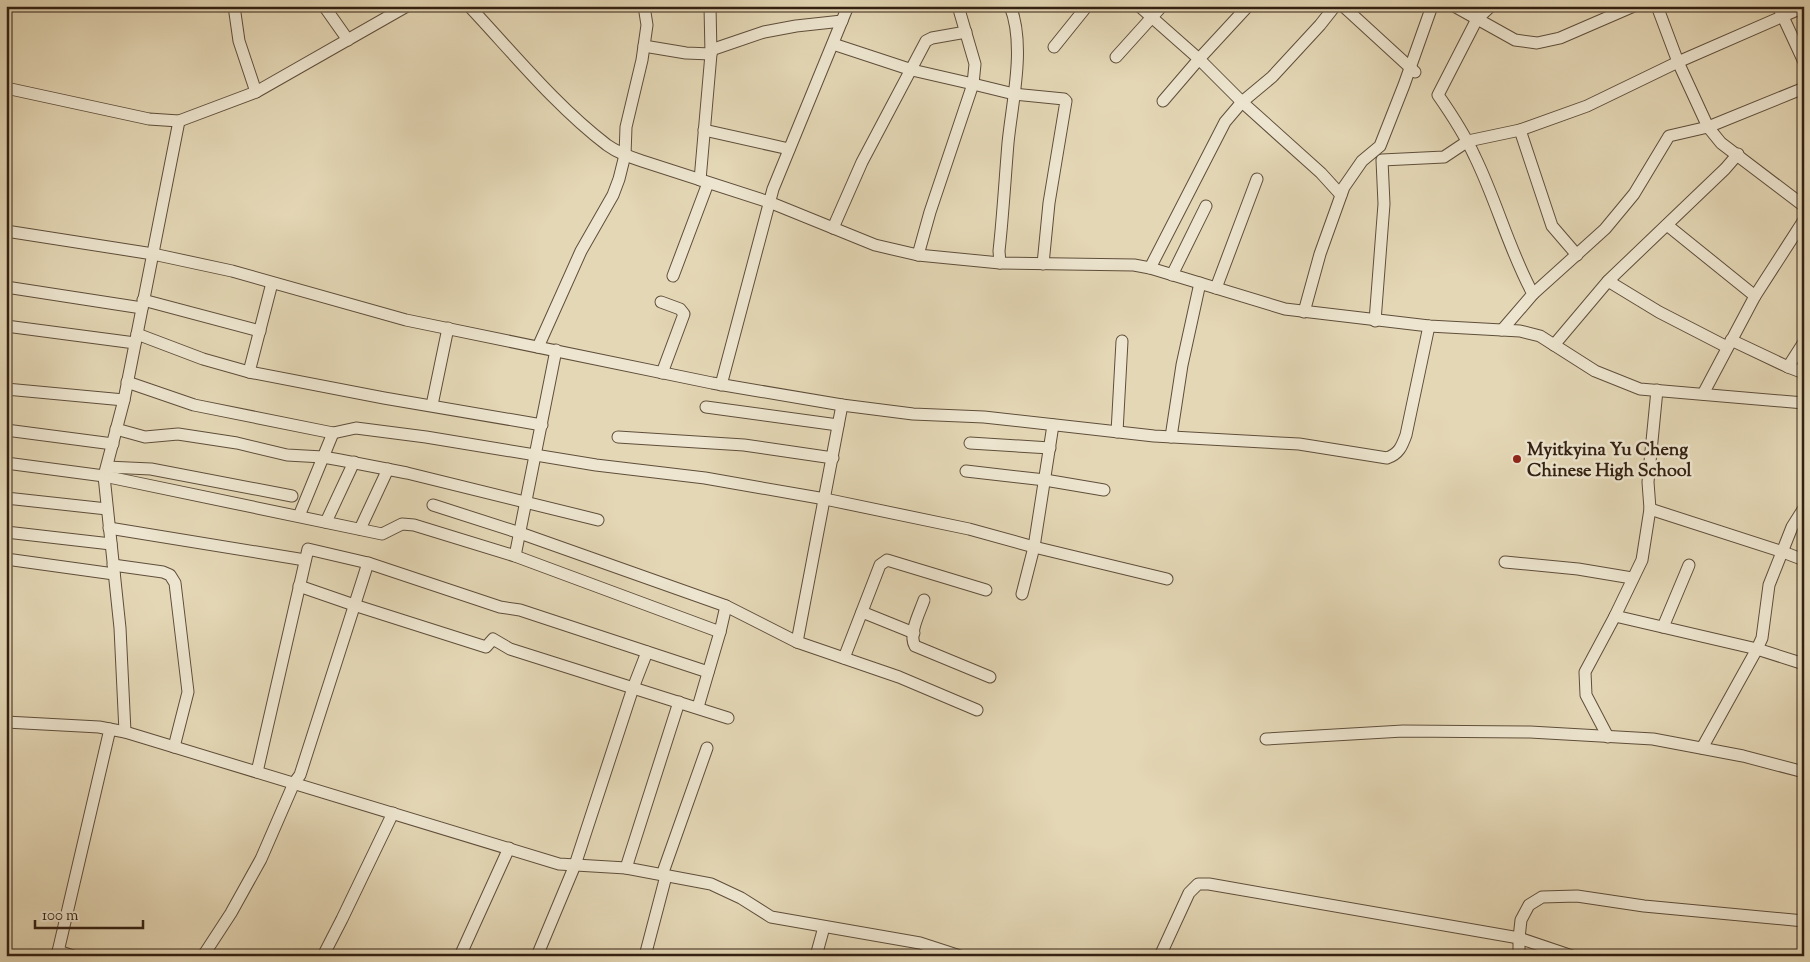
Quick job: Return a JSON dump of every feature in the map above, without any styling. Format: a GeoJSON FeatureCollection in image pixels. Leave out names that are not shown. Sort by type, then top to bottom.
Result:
{"type":"FeatureCollection","features":[{"type":"Feature","properties":{"kind":"street"},"geometry":{"type":"LineString","coordinates":[[234,6],[238,41],[256,92]]}},
{"type":"Feature","properties":{"kind":"street"},"geometry":{"type":"LineString","coordinates":[[324,6],[348,40]]}},
{"type":"Feature","properties":{"kind":"street"},"geometry":{"type":"LineString","coordinates":[[6,88],[150,119],[179,121],[256,92],[407,6]]}},
{"type":"Feature","properties":{"kind":"street"},"geometry":{"type":"LineString","coordinates":[[469,6],[553,96],[608,146],[625,155],[769,202],[875,245],[918,255],[1000,262],[1150,268],[1285,309],[1429,326],[1520,331],[1540,336],[1595,370],[1640,389],[1804,403]]}},
{"type":"Feature","properties":{"kind":"street"},"geometry":{"type":"LineString","coordinates":[[538,347],[581,251],[613,195],[625,155],[626,128],[642,60],[647,25],[644,6]]}},
{"type":"Feature","properties":{"kind":"street"},"geometry":{"type":"LineString","coordinates":[[673,276],[704,182],[704,130],[711,52],[710,6]]}},
{"type":"Feature","properties":{"kind":"street"},"geometry":{"type":"LineString","coordinates":[[721,385],[769,202],[848,6]]}},
{"type":"Feature","properties":{"kind":"street"},"geometry":{"type":"LineString","coordinates":[[918,255],[930,212],[973,84],[975,64],[958,6]]}},
{"type":"Feature","properties":{"kind":"street"},"geometry":{"type":"LineString","coordinates":[[1000,262],[999,251],[1018,64],[1015,19],[1010,6]]}},
{"type":"Feature","properties":{"kind":"street"},"geometry":{"type":"LineString","coordinates":[[1054,47],[1087,6]]}},
{"type":"Feature","properties":{"kind":"street"},"geometry":{"type":"LineString","coordinates":[[1139,6],[1199,59],[1242,102],[1321,173],[1341,195]]}},
{"type":"Feature","properties":{"kind":"street"},"geometry":{"type":"LineString","coordinates":[[1116,57],[1162,6]]}},
{"type":"Feature","properties":{"kind":"street"},"geometry":{"type":"LineString","coordinates":[[1150,268],[1225,122],[1242,102],[1272,77],[1335,6]]}},
{"type":"Feature","properties":{"kind":"street"},"geometry":{"type":"LineString","coordinates":[[1343,6],[1413,71]]}},
{"type":"Feature","properties":{"kind":"street"},"geometry":{"type":"LineString","coordinates":[[1304,312],[1320,254],[1344,187],[1362,161],[1380,146],[1413,71],[1432,6]]}},
{"type":"Feature","properties":{"kind":"street"},"geometry":{"type":"LineString","coordinates":[[1454,6],[1515,40],[1537,43],[1560,38],[1634,6]]}},
{"type":"Feature","properties":{"kind":"street"},"geometry":{"type":"LineString","coordinates":[[1491,6],[1477,19],[1438,95],[1468,141],[1485,178],[1522,275],[1533,294]]}},
{"type":"Feature","properties":{"kind":"street"},"geometry":{"type":"LineString","coordinates":[[1657,6],[1678,62],[1708,127],[1721,143],[1738,154],[1773,184],[1804,206]]}},
{"type":"Feature","properties":{"kind":"street"},"geometry":{"type":"LineString","coordinates":[[1375,320],[1384,204],[1382,160],[1444,157],[1468,141],[1520,130],[1587,106],[1781,12],[1804,7]]}},
{"type":"Feature","properties":{"kind":"street"},"geometry":{"type":"LineString","coordinates":[[1163,101],[1243,8]]}},
{"type":"Feature","properties":{"kind":"street"},"geometry":{"type":"LineString","coordinates":[[1781,12],[1804,62]]}},
{"type":"Feature","properties":{"kind":"street"},"geometry":{"type":"LineString","coordinates":[[644,46],[686,53],[711,52],[764,32],[842,21]]}},
{"type":"Feature","properties":{"kind":"street"},"geometry":{"type":"LineString","coordinates":[[833,228],[862,162],[926,42],[932,38],[966,32]]}},
{"type":"Feature","properties":{"kind":"street"},"geometry":{"type":"LineString","coordinates":[[833,44],[912,70],[1014,94],[1064,99],[1066,101],[1049,203],[1043,264]]}},
{"type":"Feature","properties":{"kind":"street"},"geometry":{"type":"LineString","coordinates":[[1502,330],[1533,294],[1605,229],[1634,194],[1669,136],[1708,127],[1804,88]]}},
{"type":"Feature","properties":{"kind":"street"},"geometry":{"type":"LineString","coordinates":[[126,732],[120,628],[110,544],[105,472],[124,400],[179,121]]}},
{"type":"Feature","properties":{"kind":"street"},"geometry":{"type":"LineString","coordinates":[[704,130],[789,150]]}},
{"type":"Feature","properties":{"kind":"street"},"geometry":{"type":"LineString","coordinates":[[1520,130],[1552,226],[1577,255]]}},
{"type":"Feature","properties":{"kind":"street"},"geometry":{"type":"LineString","coordinates":[[1554,345],[1608,281],[1725,169],[1738,154]]}},
{"type":"Feature","properties":{"kind":"street"},"geometry":{"type":"LineString","coordinates":[[1216,288],[1257,179]]}},
{"type":"Feature","properties":{"kind":"street"},"geometry":{"type":"LineString","coordinates":[[1172,275],[1206,206]]}},
{"type":"Feature","properties":{"kind":"street"},"geometry":{"type":"LineString","coordinates":[[1702,394],[1755,296],[1804,220]]}},
{"type":"Feature","properties":{"kind":"street"},"geometry":{"type":"LineString","coordinates":[[1667,225],[1755,296]]}},
{"type":"Feature","properties":{"kind":"street"},"geometry":{"type":"LineString","coordinates":[[6,231],[153,254],[232,271],[406,320],[721,385],[842,405],[913,414],[984,417],[1171,437],[1298,444],[1387,458],[1395,456],[1402,447],[1406,435],[1429,326]]}},
{"type":"Feature","properties":{"kind":"street"},"geometry":{"type":"LineString","coordinates":[[1608,281],[1659,312],[1804,373]]}},
{"type":"Feature","properties":{"kind":"street"},"geometry":{"type":"LineString","coordinates":[[249,372],[272,283]]}},
{"type":"Feature","properties":{"kind":"street"},"geometry":{"type":"LineString","coordinates":[[1171,437],[1182,365],[1200,284]]}},
{"type":"Feature","properties":{"kind":"street"},"geometry":{"type":"LineString","coordinates":[[6,286],[143,304],[260,331]]}},
{"type":"Feature","properties":{"kind":"street"},"geometry":{"type":"LineString","coordinates":[[661,302],[680,309],[684,314],[662,373]]}},
{"type":"Feature","properties":{"kind":"street"},"geometry":{"type":"LineString","coordinates":[[6,326],[136,339],[249,372],[542,426]]}},
{"type":"Feature","properties":{"kind":"street"},"geometry":{"type":"LineString","coordinates":[[432,406],[448,328]]}},
{"type":"Feature","properties":{"kind":"street"},"geometry":{"type":"LineString","coordinates":[[1117,432],[1122,340]]}},
{"type":"Feature","properties":{"kind":"street"},"geometry":{"type":"LineString","coordinates":[[1788,367],[1804,342]]}},
{"type":"Feature","properties":{"kind":"street"},"geometry":{"type":"LineString","coordinates":[[515,556],[556,350]]}},
{"type":"Feature","properties":{"kind":"street"},"geometry":{"type":"LineString","coordinates":[[127,382],[194,405],[333,433],[356,428],[426,437],[596,465],[705,478],[825,499],[969,528],[1034,547],[1166,579]]}},
{"type":"Feature","properties":{"kind":"street"},"geometry":{"type":"LineString","coordinates":[[6,390],[124,400]]}},
{"type":"Feature","properties":{"kind":"street"},"geometry":{"type":"LineString","coordinates":[[1608,737],[1586,695],[1585,672],[1642,560],[1650,509],[1648,482],[1657,390]]}},
{"type":"Feature","properties":{"kind":"street"},"geometry":{"type":"LineString","coordinates":[[797,642],[842,405]]}},
{"type":"Feature","properties":{"kind":"street"},"geometry":{"type":"LineString","coordinates":[[706,407],[838,425]]}},
{"type":"Feature","properties":{"kind":"street"},"geometry":{"type":"LineString","coordinates":[[1022,594],[1034,547],[1053,425]]}},
{"type":"Feature","properties":{"kind":"street"},"geometry":{"type":"LineString","coordinates":[[116,429],[145,437],[178,434],[238,443],[287,455],[323,457],[354,462],[598,520]]}},
{"type":"Feature","properties":{"kind":"street"},"geometry":{"type":"LineString","coordinates":[[6,430],[112,444]]}},
{"type":"Feature","properties":{"kind":"street"},"geometry":{"type":"LineString","coordinates":[[299,516],[333,433]]}},
{"type":"Feature","properties":{"kind":"street"},"geometry":{"type":"LineString","coordinates":[[618,437],[744,445],[833,458]]}},
{"type":"Feature","properties":{"kind":"street"},"geometry":{"type":"LineString","coordinates":[[970,443],[1050,448]]}},
{"type":"Feature","properties":{"kind":"street"},"geometry":{"type":"LineString","coordinates":[[326,522],[354,462]]}},
{"type":"Feature","properties":{"kind":"street"},"geometry":{"type":"LineString","coordinates":[[6,463],[105,472],[382,534],[402,524],[414,525],[515,556],[720,632]]}},
{"type":"Feature","properties":{"kind":"street"},"geometry":{"type":"LineString","coordinates":[[360,529],[388,469]]}},
{"type":"Feature","properties":{"kind":"street"},"geometry":{"type":"LineString","coordinates":[[105,472],[151,470],[292,496]]}},
{"type":"Feature","properties":{"kind":"street"},"geometry":{"type":"LineString","coordinates":[[966,471],[1045,480],[1104,490]]}},
{"type":"Feature","properties":{"kind":"street"},"geometry":{"type":"LineString","coordinates":[[6,498],[108,509]]}},
{"type":"Feature","properties":{"kind":"street"},"geometry":{"type":"LineString","coordinates":[[432,505],[520,533],[726,606],[797,642],[899,677],[977,710]]}},
{"type":"Feature","properties":{"kind":"street"},"geometry":{"type":"LineString","coordinates":[[1702,748],[1762,638],[1769,585],[1792,526],[1804,508]]}},
{"type":"Feature","properties":{"kind":"street"},"geometry":{"type":"LineString","coordinates":[[1650,509],[1804,560]]}},
{"type":"Feature","properties":{"kind":"street"},"geometry":{"type":"LineString","coordinates":[[109,528],[305,560]]}},
{"type":"Feature","properties":{"kind":"street"},"geometry":{"type":"LineString","coordinates":[[6,532],[110,544]]}},
{"type":"Feature","properties":{"kind":"street"},"geometry":{"type":"LineString","coordinates":[[257,772],[308,549],[368,563],[500,607],[520,610],[708,672]]}},
{"type":"Feature","properties":{"kind":"street"},"geometry":{"type":"LineString","coordinates":[[6,559],[163,572],[170,575],[175,583],[188,692],[174,747]]}},
{"type":"Feature","properties":{"kind":"street"},"geometry":{"type":"LineString","coordinates":[[844,658],[880,565],[887,560],[986,590]]}},
{"type":"Feature","properties":{"kind":"street"},"geometry":{"type":"LineString","coordinates":[[1505,562],[1578,569],[1632,578]]}},
{"type":"Feature","properties":{"kind":"street"},"geometry":{"type":"LineString","coordinates":[[203,956],[231,913],[261,859],[294,783],[300,775],[368,563]]}},
{"type":"Feature","properties":{"kind":"street"},"geometry":{"type":"LineString","coordinates":[[1663,627],[1689,565]]}},
{"type":"Feature","properties":{"kind":"street"},"geometry":{"type":"LineString","coordinates":[[299,586],[486,647],[494,639],[510,649],[728,718]]}},
{"type":"Feature","properties":{"kind":"street"},"geometry":{"type":"LineString","coordinates":[[924,600],[914,632],[913,642],[915,646],[990,677]]}},
{"type":"Feature","properties":{"kind":"street"},"geometry":{"type":"LineString","coordinates":[[698,707],[726,606]]}},
{"type":"Feature","properties":{"kind":"street"},"geometry":{"type":"LineString","coordinates":[[862,612],[914,632]]}},
{"type":"Feature","properties":{"kind":"street"},"geometry":{"type":"LineString","coordinates":[[1615,616],[1757,649],[1804,664]]}},
{"type":"Feature","properties":{"kind":"street"},"geometry":{"type":"LineString","coordinates":[[537,956],[575,865],[633,688],[647,652]]}},
{"type":"Feature","properties":{"kind":"street"},"geometry":{"type":"LineString","coordinates":[[626,868],[680,702]]}},
{"type":"Feature","properties":{"kind":"street"},"geometry":{"type":"LineString","coordinates":[[6,722],[110,729],[126,732],[559,864],[626,868],[711,884],[741,898],[771,916],[920,943],[960,956]]}},
{"type":"Feature","properties":{"kind":"street"},"geometry":{"type":"LineString","coordinates":[[73,956],[57,953],[110,729]]}},
{"type":"Feature","properties":{"kind":"street"},"geometry":{"type":"LineString","coordinates":[[1266,739],[1403,731],[1530,732],[1653,739],[1743,756],[1804,772]]}},
{"type":"Feature","properties":{"kind":"street"},"geometry":{"type":"LineString","coordinates":[[646,956],[664,875],[707,748]]}},
{"type":"Feature","properties":{"kind":"street"},"geometry":{"type":"LineString","coordinates":[[323,956],[393,813]]}},
{"type":"Feature","properties":{"kind":"street"},"geometry":{"type":"LineString","coordinates":[[460,956],[509,848]]}},
{"type":"Feature","properties":{"kind":"street"},"geometry":{"type":"LineString","coordinates":[[1160,956],[1189,893],[1198,884],[1216,885],[1518,938],[1572,956]]}},
{"type":"Feature","properties":{"kind":"street"},"geometry":{"type":"LineString","coordinates":[[1519,956],[1518,938],[1521,920],[1529,905],[1542,897],[1577,896],[1644,906],[1804,921]]}},
{"type":"Feature","properties":{"kind":"street"},"geometry":{"type":"LineString","coordinates":[[816,956],[824,927]]}},
{"type":"Feature","properties":{"kind":"place","name":"Myitkyina Yu Cheng Chinese High School"},"geometry":{"type":"Point","coordinates":[1517,459]}}]}
